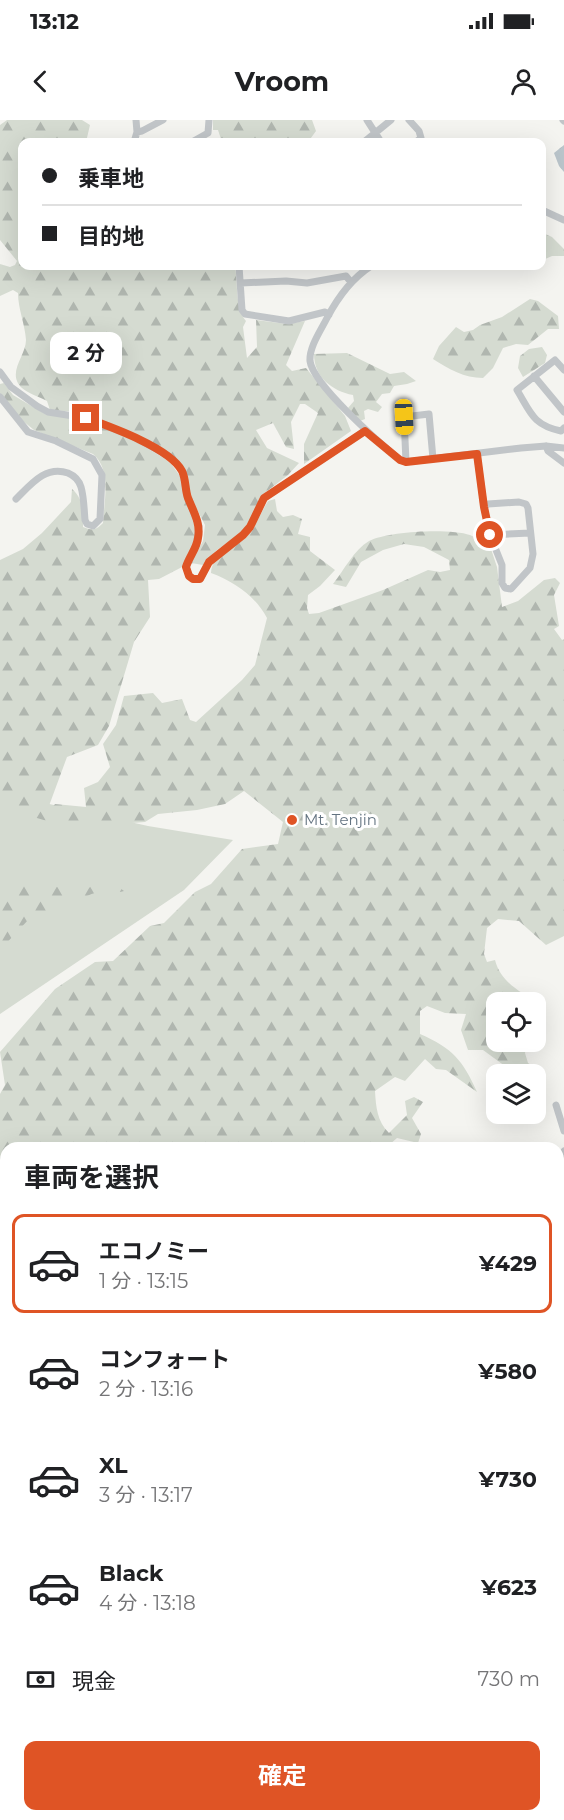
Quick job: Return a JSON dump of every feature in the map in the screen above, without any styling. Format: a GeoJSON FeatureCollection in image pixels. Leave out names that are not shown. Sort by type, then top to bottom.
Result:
{"type":"FeatureCollection","features":[{"type":"Feature","properties":{"kind":"street"},"geometry":{"type":"LineString","coordinates":[[135,138],[136,120]]}},
{"type":"Feature","properties":{"kind":"street"},"geometry":{"type":"LineString","coordinates":[[137,132],[162,120]]}},
{"type":"Feature","properties":{"kind":"street"},"geometry":{"type":"LineString","coordinates":[[199,138],[208,133],[208,120]]}},
{"type":"Feature","properties":{"kind":"street"},"geometry":{"type":"LineString","coordinates":[[367,120],[378,138]]}},
{"type":"Feature","properties":{"kind":"street"},"geometry":{"type":"LineString","coordinates":[[369,138],[391,120]]}},
{"type":"Feature","properties":{"kind":"street"},"geometry":{"type":"LineString","coordinates":[[409,120],[419,131],[421,138]]}},
{"type":"Feature","properties":{"kind":"street"},"geometry":{"type":"LineString","coordinates":[[546,212],[564,220]]}},
{"type":"Feature","properties":{"kind":"street"},"geometry":{"type":"LineString","coordinates":[[240,270],[242,283],[241,305],[245,314],[289,321],[325,312],[329,315]]}},
{"type":"Feature","properties":{"kind":"street"},"geometry":{"type":"LineString","coordinates":[[365,270],[350,281],[329,315],[310,354],[312,370],[365,431],[400,460],[406,462],[546,446],[564,448]]}},
{"type":"Feature","properties":{"kind":"street"},"geometry":{"type":"LineString","coordinates":[[242,283],[286,281],[307,283],[346,276],[350,281]]}},
{"type":"Feature","properties":{"kind":"street"},"geometry":{"type":"LineString","coordinates":[[564,370],[555,360],[517,390],[535,419],[545,427],[561,431],[564,429]]}},
{"type":"Feature","properties":{"kind":"street"},"geometry":{"type":"LineString","coordinates":[[0,372],[11,387],[36,406],[48,412],[86,418],[130,435],[170,457],[178,465],[183,473],[187,496],[199,526],[196,546],[186,567],[189,576],[193,579],[200,579],[209,562],[243,535],[250,527],[264,498],[365,431]]}},
{"type":"Feature","properties":{"kind":"street"},"geometry":{"type":"LineString","coordinates":[[534,376],[564,412]]}},
{"type":"Feature","properties":{"kind":"street"},"geometry":{"type":"LineString","coordinates":[[0,398],[28,432],[56,441],[93,459],[102,475],[100,519],[93,526],[87,524],[85,520],[82,489],[79,482],[66,472],[58,471],[39,476],[16,499]]}},
{"type":"Feature","properties":{"kind":"street"},"geometry":{"type":"LineString","coordinates":[[406,462],[404,417],[429,414],[433,459]]}},
{"type":"Feature","properties":{"kind":"street"},"geometry":{"type":"LineString","coordinates":[[546,446],[548,451],[564,463]]}},
{"type":"Feature","properties":{"kind":"street"},"geometry":{"type":"LineString","coordinates":[[477,454],[484,507],[490,535],[502,566],[502,584],[505,588],[511,589],[530,568],[533,554],[526,504],[519,502],[488,504],[484,507]]}},
{"type":"Feature","properties":{"kind":"street"},"geometry":{"type":"LineString","coordinates":[[490,535],[530,533]]}},
{"type":"Feature","properties":{"kind":"street"},"geometry":{"type":"LineString","coordinates":[[556,1105],[564,1131]]}},
{"type":"Feature","properties":{"kind":"green space"},"geometry":{"type":"Polygon","coordinates":[[[7,120],[82,120],[90,125],[87,138],[18,138],[18,270],[235,270],[238,303],[246,321],[243,327],[247,358],[257,347],[256,320],[287,324],[305,321],[286,365],[292,371],[306,368],[345,416],[351,431],[304,464],[304,444],[318,413],[305,404],[300,404],[291,422],[294,449],[286,447],[273,423],[256,430],[267,448],[299,463],[288,475],[262,495],[245,530],[217,550],[203,565],[191,563],[203,541],[205,525],[190,496],[183,467],[135,434],[91,416],[86,409],[79,412],[50,410],[47,401],[24,390],[18,382],[16,370],[26,340],[18,293],[13,290],[0,296],[0,264],[10,267],[17,261],[0,240],[0,125],[7,120]]]}},
{"type":"Feature","properties":{"kind":"green space"},"geometry":{"type":"Polygon","coordinates":[[[213,120],[312,120],[316,131],[311,138],[221,138],[218,130],[213,130],[213,120]]]}},
{"type":"Feature","properties":{"kind":"green space"},"geometry":{"type":"Polygon","coordinates":[[[546,234],[564,249],[564,256],[546,259],[546,234]]]}},
{"type":"Feature","properties":{"kind":"green space"},"geometry":{"type":"Polygon","coordinates":[[[530,299],[538,301],[558,316],[559,329],[548,329],[528,345],[516,344],[503,348],[493,368],[483,378],[463,375],[433,359],[439,346],[456,327],[464,332],[473,330],[502,317],[530,299]]]}},
{"type":"Feature","properties":{"kind":"green space"},"geometry":{"type":"Polygon","coordinates":[[[542,347],[547,355],[545,363],[523,377],[518,368],[520,356],[529,349],[542,347]]]}},
{"type":"Feature","properties":{"kind":"green space"},"geometry":{"type":"Polygon","coordinates":[[[347,353],[390,374],[404,372],[416,381],[394,386],[390,393],[382,394],[376,402],[382,407],[378,412],[368,409],[364,411],[365,419],[360,421],[348,408],[354,401],[353,395],[338,390],[326,382],[317,370],[315,362],[314,354],[347,353]]]}},
{"type":"Feature","properties":{"kind":"green space"},"geometry":{"type":"Polygon","coordinates":[[[4,383],[13,395],[45,414],[86,421],[122,434],[164,458],[180,476],[185,500],[197,527],[194,547],[184,566],[159,579],[148,580],[150,617],[134,642],[109,726],[98,745],[67,757],[46,814],[47,821],[0,807],[0,560],[23,549],[42,533],[71,502],[72,489],[81,502],[83,527],[94,529],[98,527],[103,523],[106,486],[103,468],[93,454],[34,430],[0,395],[0,384],[4,383]]]}},
{"type":"Feature","properties":{"kind":"green space"},"geometry":{"type":"Polygon","coordinates":[[[275,499],[277,511],[283,517],[293,515],[302,519],[298,534],[310,537],[310,551],[335,570],[308,595],[309,614],[319,613],[383,590],[428,570],[440,572],[450,570],[449,560],[424,547],[404,544],[383,550],[361,562],[346,587],[333,584],[354,555],[369,541],[404,533],[434,531],[461,533],[470,535],[490,546],[497,567],[502,607],[518,601],[544,580],[555,578],[560,583],[554,595],[559,626],[554,629],[562,640],[564,639],[564,936],[546,945],[519,921],[498,919],[487,928],[484,954],[487,962],[495,960],[502,975],[521,992],[486,992],[486,1052],[525,1052],[530,1064],[502,1064],[483,1050],[468,1050],[461,1030],[466,1014],[445,1013],[427,1006],[420,1011],[420,1034],[440,1044],[455,1056],[467,1071],[477,1092],[446,1070],[436,1069],[425,1059],[405,1081],[395,1077],[375,1091],[380,1119],[389,1133],[407,1115],[405,1101],[414,1097],[423,1102],[412,1118],[421,1134],[418,1142],[397,1138],[392,1142],[0,1142],[0,1094],[5,1085],[0,1052],[55,989],[95,962],[113,961],[150,926],[164,923],[195,892],[211,884],[242,849],[278,844],[283,822],[244,791],[225,804],[197,810],[158,814],[145,822],[63,826],[55,822],[49,812],[55,804],[86,807],[84,788],[98,782],[110,767],[103,744],[116,725],[124,696],[153,693],[162,703],[182,699],[190,720],[196,722],[255,665],[267,618],[257,603],[244,591],[211,573],[212,566],[220,555],[249,534],[268,501],[275,499]]]}},
{"type":"Feature","properties":{"kind":"green space"},"geometry":{"type":"Polygon","coordinates":[[[0,793],[148,826],[233,840],[184,890],[0,1014],[0,793]]]}},
{"type":"Feature","properties":{"kind":"green space"},"geometry":{"type":"Polygon","coordinates":[[[0,883],[8,888],[16,884],[44,884],[80,892],[94,885],[113,883],[124,891],[95,893],[71,900],[64,917],[39,913],[29,919],[0,950],[0,883]]]}},
{"type":"Feature","properties":{"kind":"water"},"geometry":{"type":"Polygon","coordinates":[[[564,145],[564,172],[554,153],[564,145]]]}},
{"type":"Feature","properties":{"kind":"place","name":"Mt. Tenjin"},"geometry":{"type":"Point","coordinates":[292,820]}},
{"type":"Feature","properties":{"kind":"route"},"geometry":{"type":"LineString","coordinates":[[86,418],[130,435],[170,457],[178,465],[183,473],[187,496],[199,526],[199,537],[186,567],[189,576],[196,580],[203,576],[209,562],[250,527],[264,498],[365,431],[400,460],[406,462],[477,454],[490,535]]}}]}
